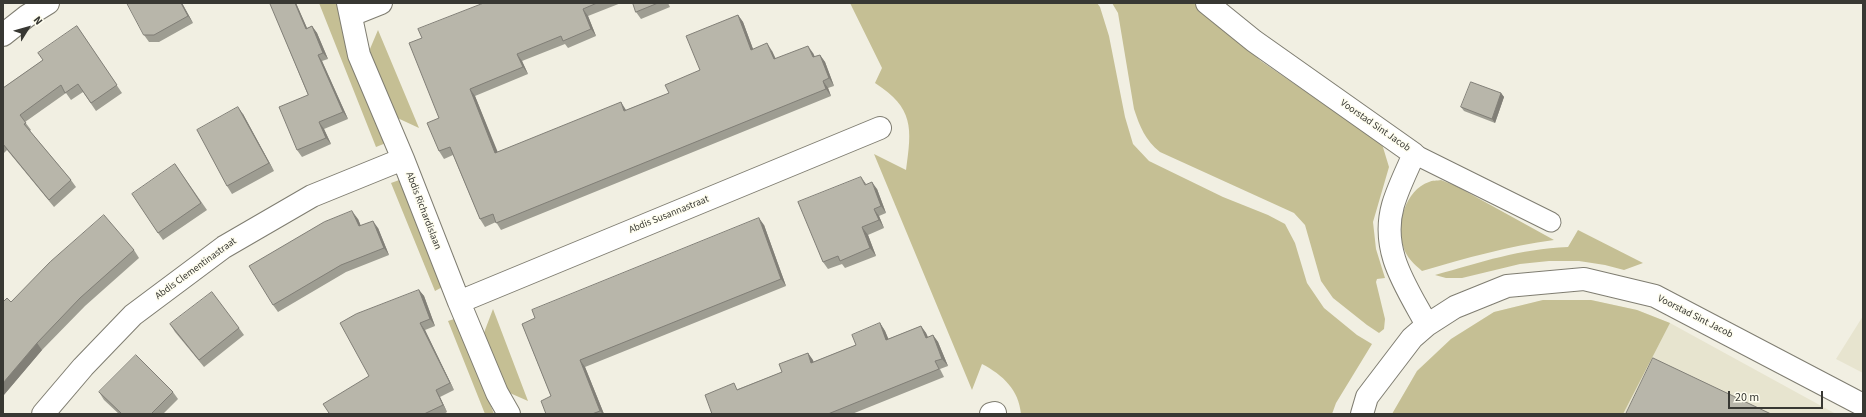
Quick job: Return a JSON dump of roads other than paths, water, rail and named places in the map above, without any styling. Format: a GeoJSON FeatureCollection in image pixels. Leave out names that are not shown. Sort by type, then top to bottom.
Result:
{"type":"FeatureCollection","features":[{"type":"Feature","properties":{"kind":"street"},"geometry":{"type":"LineString","coordinates":[[3,35],[27,16],[48,3]]}},
{"type":"Feature","properties":{"kind":"street"},"geometry":{"type":"LineString","coordinates":[[350,9],[381,3]]}},
{"type":"Feature","properties":{"kind":"street","name":"Voorstad Sint Jacob"},"geometry":{"type":"LineString","coordinates":[[1207,3],[1254,41],[1414,154],[1393,205],[1388,239],[1398,272],[1427,325]]}},
{"type":"Feature","properties":{"kind":"street","name":"Abdis Richardislaan"},"geometry":{"type":"LineString","coordinates":[[350,9],[359,54],[403,159],[459,302],[497,392],[509,414]]}},
{"type":"Feature","properties":{"kind":"street","name":"Abdis Susannastraat"},"geometry":{"type":"LineString","coordinates":[[459,302],[880,128]]}},
{"type":"Feature","properties":{"kind":"street","name":"Abdis Clementinastraat"},"geometry":{"type":"LineString","coordinates":[[43,414],[83,367],[133,315],[224,247],[312,196],[403,159]]}},
{"type":"Feature","properties":{"kind":"street","name":"Voorstad Sint Jacob"},"geometry":{"type":"LineString","coordinates":[[1362,414],[1367,397],[1398,355],[1427,325],[1455,307],[1507,286],[1584,278],[1655,296],[1863,405]]}},
{"type":"Feature","properties":{"kind":"lane"},"geometry":{"type":"LineString","coordinates":[[1414,154],[1551,222]]}}]}
